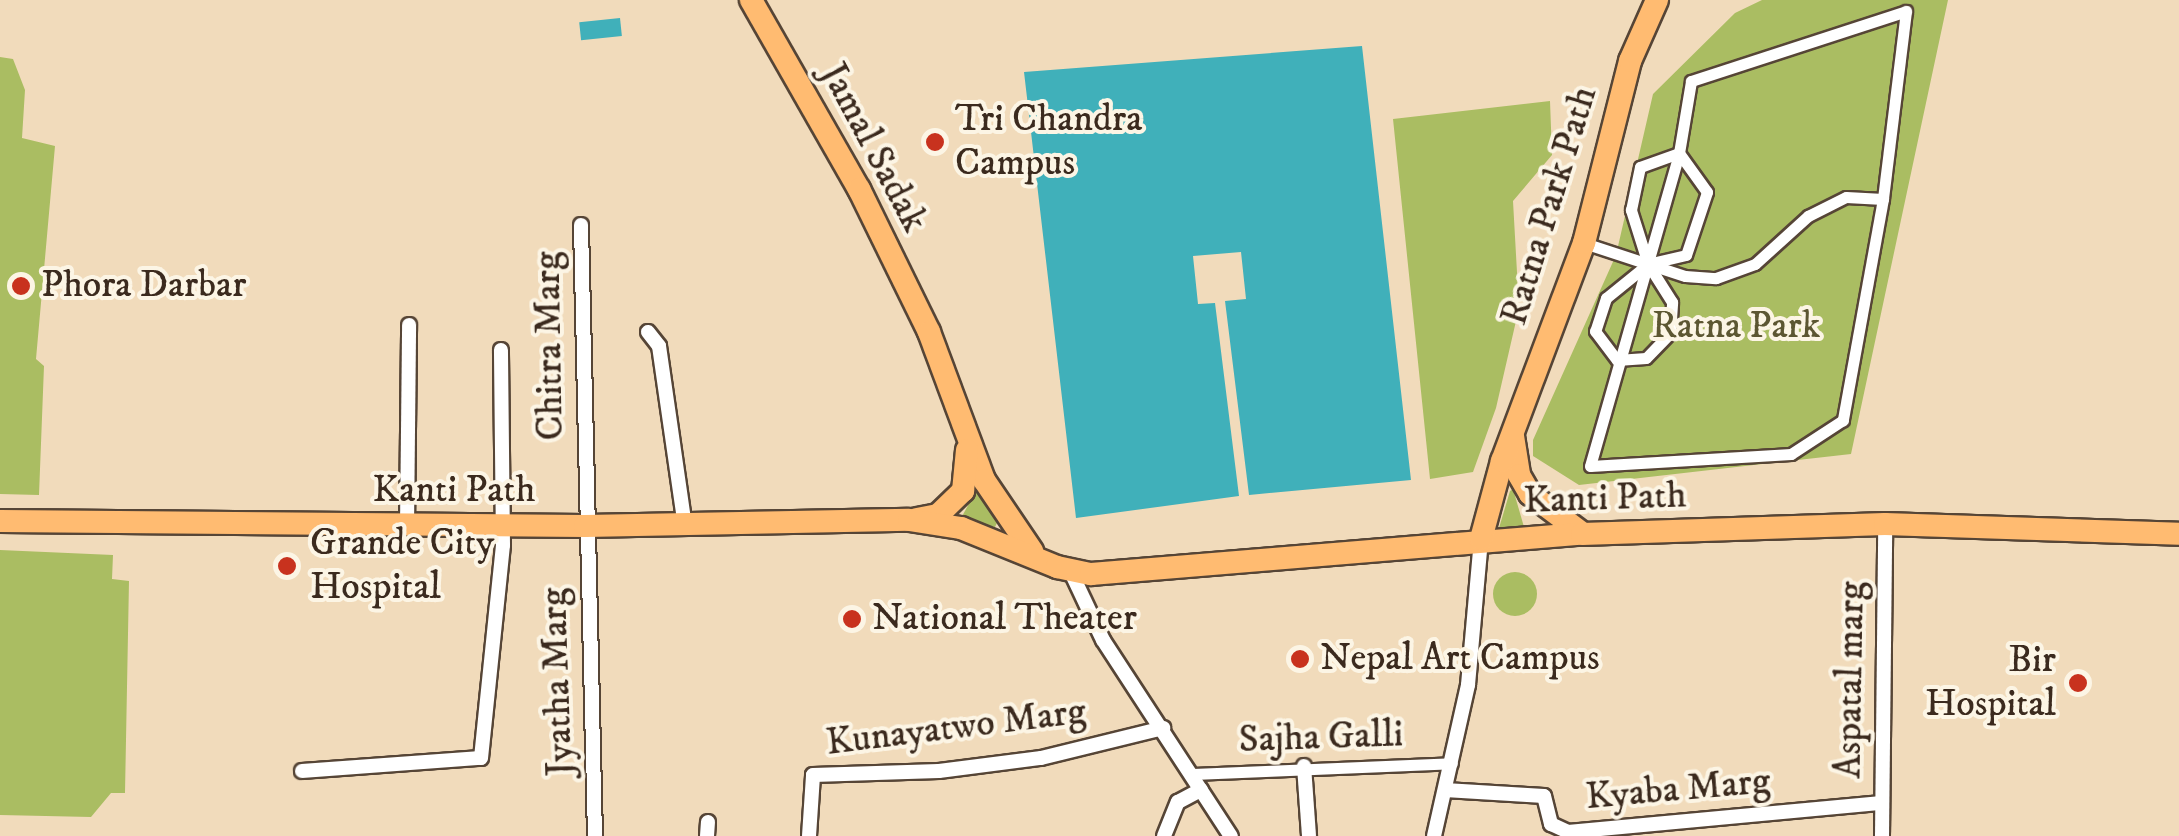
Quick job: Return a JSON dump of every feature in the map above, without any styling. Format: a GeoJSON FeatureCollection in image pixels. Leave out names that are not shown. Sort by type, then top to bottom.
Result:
{"type":"FeatureCollection","features":[{"type":"Feature","properties":{"kind":"main road","name":"Jamal Sadak"},"geometry":{"type":"LineString","coordinates":[[751,0],[860,189],[930,332],[968,436]]}},
{"type":"Feature","properties":{"kind":"main road","name":"Ratna Park Path"},"geometry":{"type":"LineString","coordinates":[[1481,538],[1512,432],[1584,243],[1630,60],[1657,0]]}},
{"type":"Feature","properties":{"kind":"main road"},"geometry":{"type":"LineString","coordinates":[[1512,432],[1519,475],[1530,494],[1582,534]]}},
{"type":"Feature","properties":{"kind":"main road","name":"Kanti Path"},"geometry":{"type":"LineString","coordinates":[[0,522],[685,526],[909,520],[938,515],[963,490],[968,436]]}},
{"type":"Feature","properties":{"kind":"main road"},"geometry":{"type":"LineString","coordinates":[[968,436],[984,480],[1038,557]]}},
{"type":"Feature","properties":{"kind":"main road","name":"Kanti Path"},"geometry":{"type":"LineString","coordinates":[[909,520],[961,528],[1072,572],[1481,538],[1582,534],[1885,524],[2179,534]]}},
{"type":"Feature","properties":{"kind":"street"},"geometry":{"type":"LineString","coordinates":[[1906,11],[1883,200],[1843,420],[1791,454],[1590,466],[1617,360],[1679,153],[1691,81],[1906,11]]}},
{"type":"Feature","properties":{"kind":"street"},"geometry":{"type":"LineString","coordinates":[[1617,360],[1595,331],[1606,298],[1648,264],[1686,254],[1707,192],[1679,153]]}},
{"type":"Feature","properties":{"kind":"street"},"geometry":{"type":"LineString","coordinates":[[1617,360],[1646,358],[1670,334],[1672,302],[1648,264],[1631,210],[1640,167],[1679,153]]}},
{"type":"Feature","properties":{"kind":"street"},"geometry":{"type":"LineString","coordinates":[[1584,243],[1648,264],[1716,278],[1755,264],[1808,216],[1846,197],[1883,200]]}},
{"type":"Feature","properties":{"kind":"street","name":"Chitra Marg"},"geometry":{"type":"LineString","coordinates":[[581,225],[586,526]]}},
{"type":"Feature","properties":{"kind":"street"},"geometry":{"type":"LineString","coordinates":[[408,526],[409,325]]}},
{"type":"Feature","properties":{"kind":"street"},"geometry":{"type":"LineString","coordinates":[[648,332],[660,346],[685,526]]}},
{"type":"Feature","properties":{"kind":"street"},"geometry":{"type":"LineString","coordinates":[[302,772],[480,758],[504,526],[502,350]]}},
{"type":"Feature","properties":{"kind":"street","name":"Aspatal marg"},"geometry":{"type":"LineString","coordinates":[[1882,836],[1885,524]]}},
{"type":"Feature","properties":{"kind":"street","name":"Jyatha Marg"},"geometry":{"type":"LineString","coordinates":[[586,526],[595,836]]}},
{"type":"Feature","properties":{"kind":"street"},"geometry":{"type":"LineString","coordinates":[[1434,836],[1468,685],[1481,538]]}},
{"type":"Feature","properties":{"kind":"street"},"geometry":{"type":"LineString","coordinates":[[1072,572],[1103,640],[1231,836]]}},
{"type":"Feature","properties":{"kind":"street","name":"Kunayatwo Marg"},"geometry":{"type":"LineString","coordinates":[[809,836],[814,775],[940,771],[1042,758],[1163,728]]}},
{"type":"Feature","properties":{"kind":"street","name":"Sajha Galli"},"geometry":{"type":"LineString","coordinates":[[1193,774],[1304,766],[1452,764]]}},
{"type":"Feature","properties":{"kind":"street"},"geometry":{"type":"LineString","coordinates":[[1304,766],[1309,836]]}},
{"type":"Feature","properties":{"kind":"street"},"geometry":{"type":"LineString","coordinates":[[1164,836],[1174,808],[1201,790]]}},
{"type":"Feature","properties":{"kind":"street","name":"Kyaba Marg"},"geometry":{"type":"LineString","coordinates":[[1446,790],[1544,796],[1551,824],[1568,832],[1882,803]]}},
{"type":"Feature","properties":{"kind":"green space","name":"Ratna Park"},"geometry":{"type":"Polygon","coordinates":[[[1762,0],[1948,0],[1851,454],[1579,485],[1533,456],[1533,440],[1616,255],[1653,94],[1735,13],[1762,0]]]}},
{"type":"Feature","properties":{"kind":"green space","name":"Phora Darbar"},"geometry":{"type":"Polygon","coordinates":[[[0,57],[13,59],[25,90],[22,138],[55,146],[36,359],[44,366],[39,495],[0,494],[0,57]]]}},
{"type":"Feature","properties":{"kind":"green space"},"geometry":{"type":"Polygon","coordinates":[[[1550,101],[1552,155],[1513,201],[1519,308],[1496,408],[1473,472],[1430,479],[1393,119],[1550,101]]]}},
{"type":"Feature","properties":{"kind":"green space"},"geometry":{"type":"Polygon","coordinates":[[[977,489],[997,523],[995,527],[960,520],[977,489]]]}},
{"type":"Feature","properties":{"kind":"green space"},"geometry":{"type":"Polygon","coordinates":[[[1513,489],[1524,527],[1499,528],[1510,491],[1513,489]]]}},
{"type":"Feature","properties":{"kind":"green space"},"geometry":{"type":"Polygon","coordinates":[[[0,550],[113,555],[112,579],[129,581],[125,793],[111,793],[91,817],[0,815],[0,550]]]}},
{"type":"Feature","properties":{"kind":"green space"},"geometry":{"type":"Polygon","coordinates":[[[1515,572],[1531,578],[1537,594],[1531,610],[1515,616],[1499,610],[1493,594],[1499,578],[1515,572]]]}},
{"type":"Feature","properties":{"kind":"water"},"geometry":{"type":"Polygon","coordinates":[[[620,18],[622,36],[581,40],[579,22],[620,18]]]}},
{"type":"Feature","properties":{"kind":"water"},"geometry":{"type":"Polygon","coordinates":[[[1362,46],[1411,480],[1249,495],[1225,301],[1246,299],[1241,252],[1193,256],[1198,304],[1215,303],[1239,496],[1076,518],[1024,72],[1362,46]]]}},
{"type":"Feature","properties":{"kind":"place","name":"Tri Chandra Campus"},"geometry":{"type":"Point","coordinates":[935,142]}},
{"type":"Feature","properties":{"kind":"place","name":"Phora Darbar"},"geometry":{"type":"Point","coordinates":[21,286]}},
{"type":"Feature","properties":{"kind":"place","name":"Grande City Hospital"},"geometry":{"type":"Point","coordinates":[287,566]}},
{"type":"Feature","properties":{"kind":"place","name":"National Theater"},"geometry":{"type":"Point","coordinates":[852,619]}},
{"type":"Feature","properties":{"kind":"place","name":"Nepal Art Campus"},"geometry":{"type":"Point","coordinates":[1300,659]}},
{"type":"Feature","properties":{"kind":"place","name":"Bir Hospital"},"geometry":{"type":"Point","coordinates":[2078,683]}}]}
